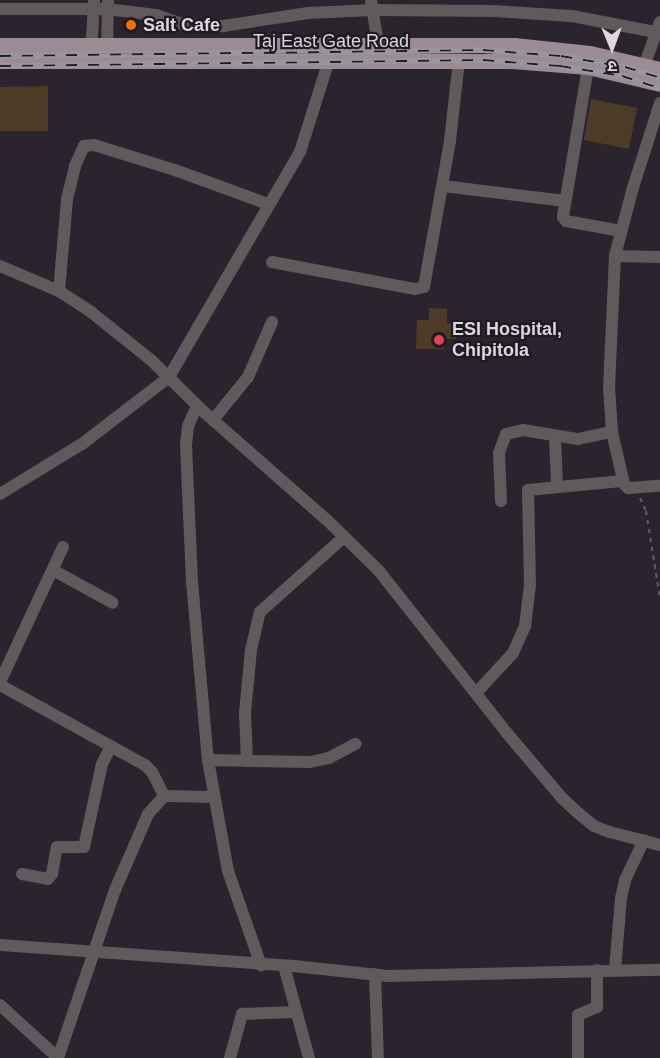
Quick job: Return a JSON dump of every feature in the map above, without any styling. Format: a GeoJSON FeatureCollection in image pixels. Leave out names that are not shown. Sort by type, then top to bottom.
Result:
{"type":"FeatureCollection","features":[{"type":"Feature","properties":{"kind":"main road"},"geometry":{"type":"LineString","coordinates":[[0,61],[107,53],[378,44],[514,45],[590,53],[660,69]]}},
{"type":"Feature","properties":{"kind":"main road"},"geometry":{"type":"LineString","coordinates":[[0,45],[91,54]]}},
{"type":"Feature","properties":{"kind":"main road","name":"Taj East Gate Road"},"geometry":{"type":"LineString","coordinates":[[107,53],[329,60],[512,61],[588,67],[660,84]]}},
{"type":"Feature","properties":{"kind":"street"},"geometry":{"type":"LineString","coordinates":[[91,54],[94,4]]}},
{"type":"Feature","properties":{"kind":"street"},"geometry":{"type":"LineString","coordinates":[[107,4],[107,53]]}},
{"type":"Feature","properties":{"kind":"street"},"geometry":{"type":"LineString","coordinates":[[0,9],[107,4],[156,15],[185,26],[244,24],[280,16],[371,5],[572,16],[659,29],[640,79]]}},
{"type":"Feature","properties":{"kind":"street"},"geometry":{"type":"LineString","coordinates":[[371,5],[378,44]]}},
{"type":"Feature","properties":{"kind":"street"},"geometry":{"type":"LineString","coordinates":[[0,494],[82,444],[169,377],[300,152],[329,60]]}},
{"type":"Feature","properties":{"kind":"street"},"geometry":{"type":"LineString","coordinates":[[272,262],[421,290],[426,284],[443,186],[459,60]]}},
{"type":"Feature","properties":{"kind":"street"},"geometry":{"type":"LineString","coordinates":[[588,67],[563,215],[566,221],[621,231]]}},
{"type":"Feature","properties":{"kind":"street"},"geometry":{"type":"LineString","coordinates":[[660,103],[615,256],[609,386],[612,432],[622,481],[626,487],[660,486]]}},
{"type":"Feature","properties":{"kind":"street"},"geometry":{"type":"LineString","coordinates":[[59,291],[67,199],[75,166],[84,146],[94,145],[175,170],[268,204]]}},
{"type":"Feature","properties":{"kind":"street"},"geometry":{"type":"LineString","coordinates":[[443,186],[565,201]]}},
{"type":"Feature","properties":{"kind":"street"},"geometry":{"type":"LineString","coordinates":[[615,256],[660,257]]}},
{"type":"Feature","properties":{"kind":"street"},"geometry":{"type":"LineString","coordinates":[[0,266],[59,291],[91,312],[169,377],[197,406],[344,537],[379,571],[562,798],[578,813],[594,826],[660,845]]}},
{"type":"Feature","properties":{"kind":"street"},"geometry":{"type":"LineString","coordinates":[[213,420],[248,377],[272,322]]}},
{"type":"Feature","properties":{"kind":"street"},"geometry":{"type":"LineString","coordinates":[[197,406],[186,435],[186,456],[192,582],[208,760],[236,900],[261,965]]}},
{"type":"Feature","properties":{"kind":"street"},"geometry":{"type":"LineString","coordinates":[[501,501],[499,453],[506,434],[523,430],[578,439],[612,432]]}},
{"type":"Feature","properties":{"kind":"street"},"geometry":{"type":"LineString","coordinates":[[555,436],[557,486]]}},
{"type":"Feature","properties":{"kind":"street"},"geometry":{"type":"LineString","coordinates":[[476,693],[513,653],[525,626],[530,591],[528,490],[622,481]]}},
{"type":"Feature","properties":{"kind":"street"},"geometry":{"type":"LineString","coordinates":[[247,761],[245,713],[251,651],[260,612],[344,537]]}},
{"type":"Feature","properties":{"kind":"street"},"geometry":{"type":"LineString","coordinates":[[63,547],[0,684],[111,746],[152,772],[164,796]]}},
{"type":"Feature","properties":{"kind":"street"},"geometry":{"type":"LineString","coordinates":[[53,570],[113,603]]}},
{"type":"Feature","properties":{"kind":"street"},"geometry":{"type":"LineString","coordinates":[[208,760],[310,762],[329,758],[355,744]]}},
{"type":"Feature","properties":{"kind":"street"},"geometry":{"type":"LineString","coordinates":[[22,874],[48,879],[52,874],[57,847],[84,847],[102,765],[111,746]]}},
{"type":"Feature","properties":{"kind":"street"},"geometry":{"type":"LineString","coordinates":[[0,1005],[58,1058],[115,890],[148,814],[164,796],[214,797]]}},
{"type":"Feature","properties":{"kind":"street"},"geometry":{"type":"LineString","coordinates":[[615,970],[621,898],[625,880],[644,840]]}},
{"type":"Feature","properties":{"kind":"street"},"geometry":{"type":"LineString","coordinates":[[0,952],[6,945],[92,954],[422,977],[597,970],[660,970]]}},
{"type":"Feature","properties":{"kind":"street"},"geometry":{"type":"LineString","coordinates":[[285,966],[295,1012],[309,1058]]}},
{"type":"Feature","properties":{"kind":"street"},"geometry":{"type":"LineString","coordinates":[[578,1058],[578,1015],[597,1007],[597,970]]}},
{"type":"Feature","properties":{"kind":"street"},"geometry":{"type":"LineString","coordinates":[[375,975],[378,1058]]}},
{"type":"Feature","properties":{"kind":"street"},"geometry":{"type":"LineString","coordinates":[[230,1058],[242,1014],[295,1012]]}},
{"type":"Feature","properties":{"kind":"path"},"geometry":{"type":"LineString","coordinates":[[636,487],[646,511],[660,598]]}},
{"type":"Feature","properties":{"kind":"building"},"geometry":{"type":"Polygon","coordinates":[[[48,86],[48,131],[0,131],[0,87],[48,86]]]}},
{"type":"Feature","properties":{"kind":"building"},"geometry":{"type":"Polygon","coordinates":[[[591,99],[637,108],[629,149],[584,140],[591,99]]]}},
{"type":"Feature","properties":{"kind":"building"},"geometry":{"type":"Polygon","coordinates":[[[429,308],[447,309],[447,323],[456,324],[456,339],[444,339],[444,349],[416,349],[417,320],[429,320],[429,308]]]}},
{"type":"Feature","properties":{"kind":"railway"},"geometry":{"type":"LineString","coordinates":[[0,56],[483,50],[561,56],[625,67],[660,78]]}},
{"type":"Feature","properties":{"kind":"railway"},"geometry":{"type":"LineString","coordinates":[[0,66],[483,60],[560,66],[622,76],[660,88]]}},
{"type":"Feature","properties":{"kind":"place","name":"Salt Cafe"},"geometry":{"type":"Point","coordinates":[131,25]}},
{"type":"Feature","properties":{"kind":"place","name":"ESI Hospital, Chipitola"},"geometry":{"type":"Point","coordinates":[439,340]}}]}
